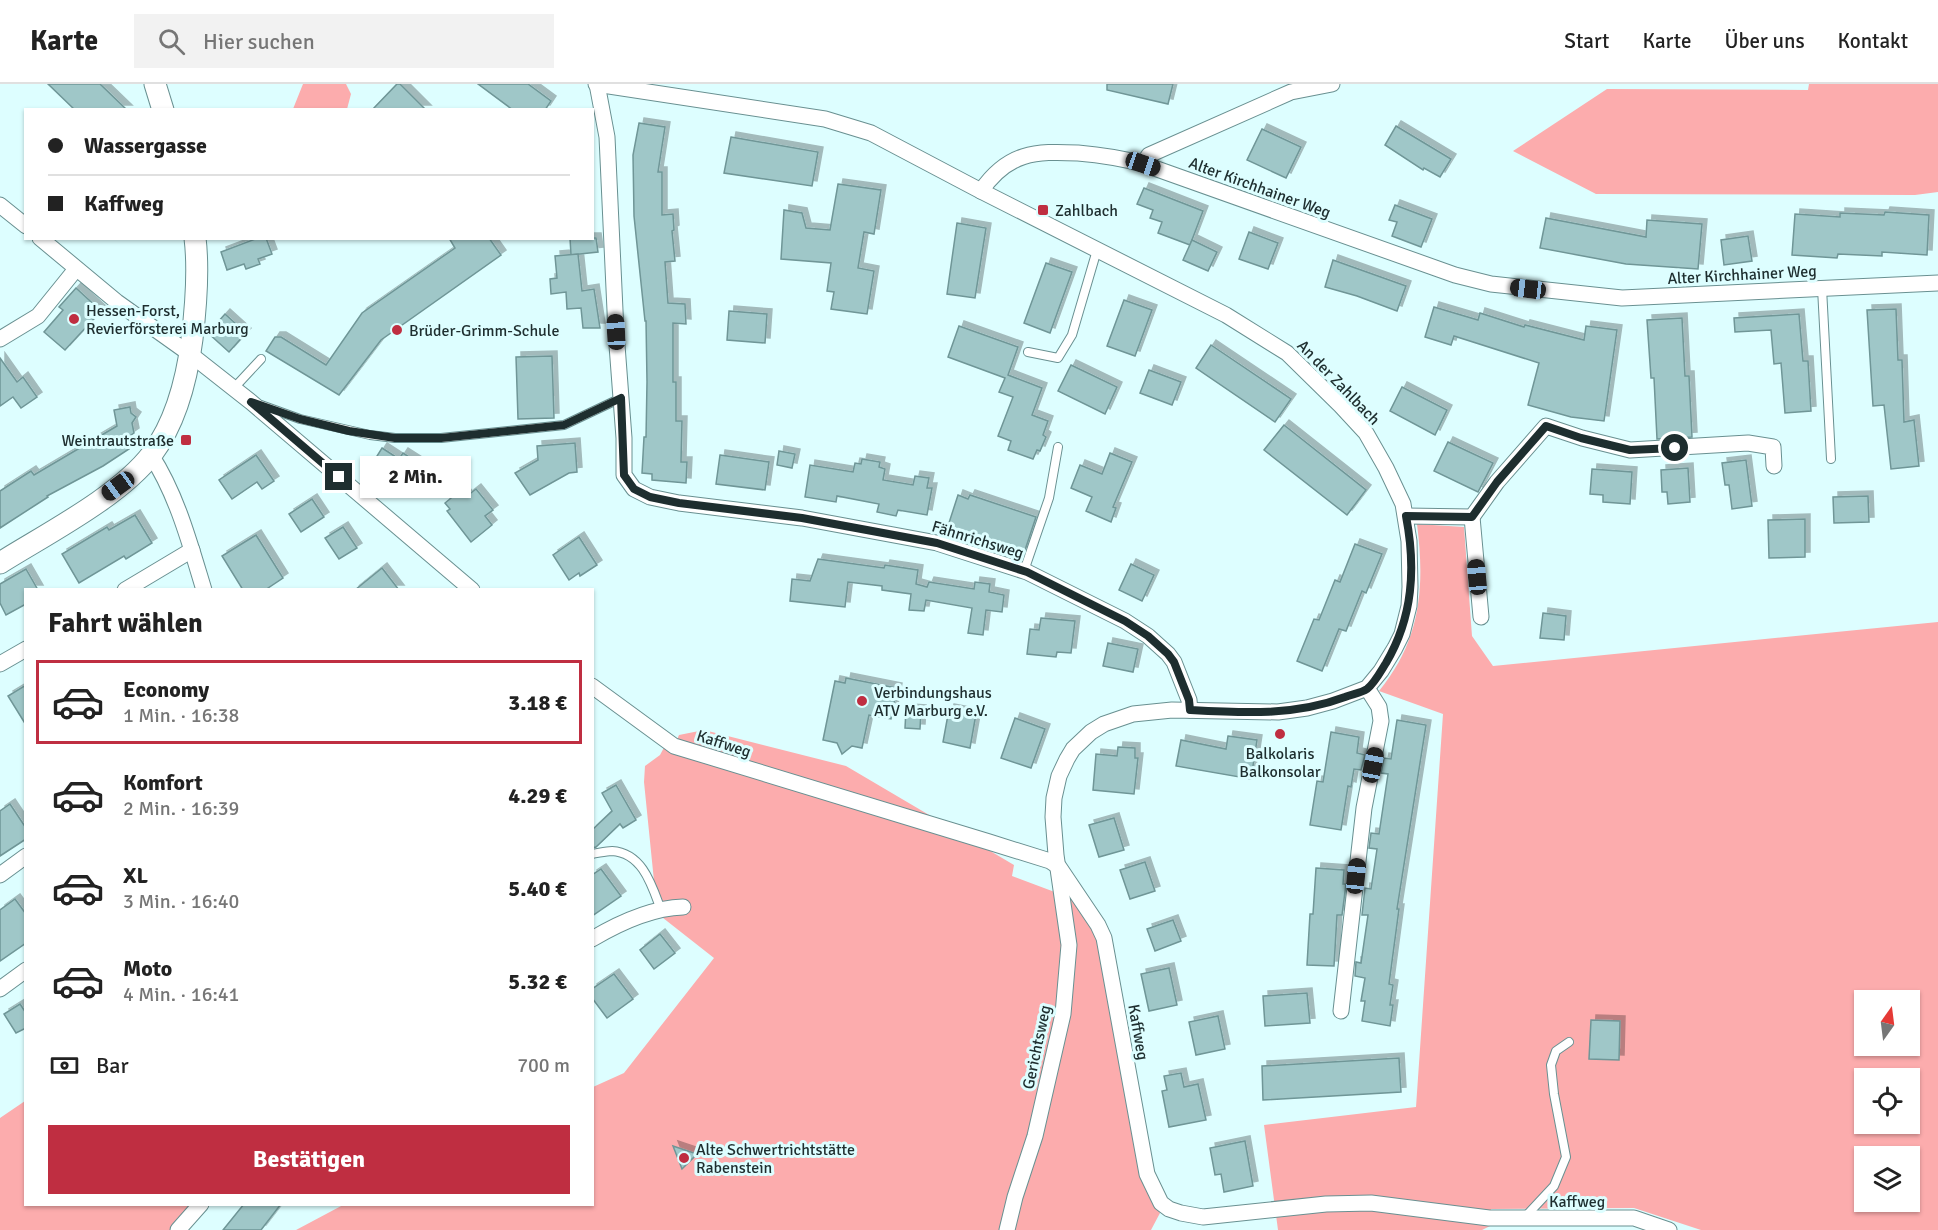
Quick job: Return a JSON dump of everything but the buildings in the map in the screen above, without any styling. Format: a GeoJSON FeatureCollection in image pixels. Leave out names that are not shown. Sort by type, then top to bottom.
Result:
{"type":"FeatureCollection","features":[{"type":"Feature","properties":{"kind":"main road"},"geometry":{"type":"LineString","coordinates":[[155,84],[162,108]]}},
{"type":"Feature","properties":{"kind":"main road"},"geometry":{"type":"LineString","coordinates":[[0,563],[91,506],[118,486],[151,455],[163,436],[185,379],[190,354],[196,300],[195,240]]}},
{"type":"Feature","properties":{"kind":"street"},"geometry":{"type":"LineString","coordinates":[[621,398],[607,137],[597,84],[825,119],[871,133],[981,191]]}},
{"type":"Feature","properties":{"kind":"street"},"geometry":{"type":"LineString","coordinates":[[1143,164],[1149,154],[1281,96],[1332,84]]}},
{"type":"Feature","properties":{"kind":"street","name":"Alter Kirchhainer Weg"},"geometry":{"type":"LineString","coordinates":[[981,191],[997,171],[1020,156],[1043,151],[1112,156],[1143,164],[1455,275],[1491,284],[1622,298],[1938,283]]}},
{"type":"Feature","properties":{"kind":"street","name":"An der Zahlbach"},"geometry":{"type":"LineString","coordinates":[[981,191],[1226,315],[1287,353],[1366,434],[1386,468],[1406,516],[1410,564],[1408,606],[1402,633],[1381,671],[1367,688]]}},
{"type":"Feature","properties":{"kind":"street"},"geometry":{"type":"LineString","coordinates":[[0,205],[24,224]]}},
{"type":"Feature","properties":{"kind":"street"},"geometry":{"type":"LineString","coordinates":[[42,240],[125,308],[234,388],[470,588]]}},
{"type":"Feature","properties":{"kind":"street"},"geometry":{"type":"LineString","coordinates":[[0,339],[38,316],[76,269]]}},
{"type":"Feature","properties":{"kind":"street","name":"Fähnrichsweg"},"geometry":{"type":"LineString","coordinates":[[621,398],[624,475],[634,489],[650,497],[679,503],[802,518],[937,543],[1024,571],[1125,621],[1148,636],[1174,662],[1189,700],[1190,710]]}},
{"type":"Feature","properties":{"kind":"street"},"geometry":{"type":"LineString","coordinates":[[1480,617],[1472,517],[1497,482],[1546,426],[1581,438],[1630,450],[1748,443],[1773,447],[1774,466]]}},
{"type":"Feature","properties":{"kind":"street"},"geometry":{"type":"LineString","coordinates":[[151,455],[167,482],[203,588]]}},
{"type":"Feature","properties":{"kind":"street"},"geometry":{"type":"LineString","coordinates":[[1406,516],[1472,517]]}},
{"type":"Feature","properties":{"kind":"street"},"geometry":{"type":"LineString","coordinates":[[128,588],[192,550]]}},
{"type":"Feature","properties":{"kind":"street"},"geometry":{"type":"LineString","coordinates":[[0,664],[24,650]]}},
{"type":"Feature","properties":{"kind":"street","name":"Kaffweg"},"geometry":{"type":"LineString","coordinates":[[594,687],[674,747],[1050,861],[1059,867],[1104,938],[1147,1174],[1161,1203],[1170,1209],[1203,1217],[1326,1204],[1371,1203],[1489,1218],[1634,1218],[1670,1230]]}},
{"type":"Feature","properties":{"kind":"street"},"geometry":{"type":"LineString","coordinates":[[1059,867],[1053,834],[1054,798],[1059,776],[1073,750],[1090,732],[1118,718],[1146,712],[1190,710],[1278,712],[1333,701],[1367,688],[1379,707],[1381,721],[1364,808],[1341,1011]]}},
{"type":"Feature","properties":{"kind":"street"},"geometry":{"type":"LineString","coordinates":[[0,875],[24,857]]}},
{"type":"Feature","properties":{"kind":"street","name":"Gerichtsweg"},"geometry":{"type":"LineString","coordinates":[[1007,1230],[1035,1136],[1063,1014],[1069,945],[1059,867]]}},
{"type":"Feature","properties":{"kind":"street"},"geometry":{"type":"LineString","coordinates":[[594,938],[617,925],[668,907],[683,907]]}},
{"type":"Feature","properties":{"kind":"street"},"geometry":{"type":"LineString","coordinates":[[0,988],[24,970]]}},
{"type":"Feature","properties":{"kind":"street"},"geometry":{"type":"LineString","coordinates":[[178,1230],[199,1206]]}},
{"type":"Feature","properties":{"kind":"lane"},"geometry":{"type":"LineString","coordinates":[[1028,352],[1058,358],[1071,336],[1097,250]]}},
{"type":"Feature","properties":{"kind":"lane"},"geometry":{"type":"LineString","coordinates":[[1822,288],[1831,459]]}},
{"type":"Feature","properties":{"kind":"lane"},"geometry":{"type":"LineString","coordinates":[[234,388],[261,359]]}},
{"type":"Feature","properties":{"kind":"lane"},"geometry":{"type":"LineString","coordinates":[[251,402],[300,419],[349,431],[395,438],[441,438],[564,425],[621,398]]}},
{"type":"Feature","properties":{"kind":"lane"},"geometry":{"type":"LineString","coordinates":[[1024,571],[1049,498],[1058,447]]}},
{"type":"Feature","properties":{"kind":"lane"},"geometry":{"type":"LineString","coordinates":[[594,854],[612,851],[629,856],[642,866],[651,882],[660,910]]}},
{"type":"Feature","properties":{"kind":"lane"},"geometry":{"type":"LineString","coordinates":[[1524,1219],[1554,1186],[1566,1157],[1551,1065],[1556,1051],[1569,1042]]}},
{"type":"Feature","properties":{"kind":"shaded area"},"geometry":{"type":"Polygon","coordinates":[[[303,84],[346,84],[351,94],[347,108],[293,108],[303,84]]]}},
{"type":"Feature","properties":{"kind":"shaded area"},"geometry":{"type":"Polygon","coordinates":[[[1809,84],[1938,84],[1938,192],[1915,195],[1596,194],[1513,151],[1607,89],[1808,90],[1809,84]]]}},
{"type":"Feature","properties":{"kind":"shaded area"},"geometry":{"type":"Polygon","coordinates":[[[1417,524],[1464,527],[1472,636],[1493,666],[1938,622],[1938,1230],[1701,1230],[1634,1208],[1491,1209],[1492,1225],[1482,1230],[1278,1230],[1264,1125],[1416,1107],[1443,714],[1379,691],[1393,672],[1412,632],[1420,591],[1417,524]]]}},
{"type":"Feature","properties":{"kind":"shaded area"},"geometry":{"type":"Polygon","coordinates":[[[704,730],[846,766],[1014,865],[1012,876],[1076,900],[1093,931],[1108,969],[1141,1178],[1160,1213],[1151,1230],[296,1230],[341,1206],[594,1206],[594,1087],[624,1073],[714,958],[658,914],[664,911],[654,881],[644,782],[645,766],[660,755],[667,742],[676,742],[679,735],[704,730]]]}},
{"type":"Feature","properties":{"kind":"shaded area"},"geometry":{"type":"Polygon","coordinates":[[[24,1102],[24,1206],[193,1206],[172,1230],[0,1230],[0,1118],[24,1102]]]}},
{"type":"Feature","properties":{"kind":"place","name":"Zahlbach"},"geometry":{"type":"Point","coordinates":[1043,210]}},
{"type":"Feature","properties":{"kind":"place","name":"Hessen-Forst, Revierförsterei Marburg"},"geometry":{"type":"Point","coordinates":[74,319]}},
{"type":"Feature","properties":{"kind":"place","name":"Brüder-Grimm-Schule"},"geometry":{"type":"Point","coordinates":[397,330]}},
{"type":"Feature","properties":{"kind":"place","name":"Weintrautstraße"},"geometry":{"type":"Point","coordinates":[186,440]}},
{"type":"Feature","properties":{"kind":"place","name":"Verbindungshaus ATV Marburg e.V."},"geometry":{"type":"Point","coordinates":[862,701]}},
{"type":"Feature","properties":{"kind":"place","name":"Balkolaris Balkonsolar"},"geometry":{"type":"Point","coordinates":[1280,734]}},
{"type":"Feature","properties":{"kind":"place","name":"Alte Schwertrichtstätte Rabenstein"},"geometry":{"type":"Point","coordinates":[684,1158]}},
{"type":"Feature","properties":{"kind":"route"},"geometry":{"type":"LineString","coordinates":[[339,477],[251,402],[300,419],[370,435],[395,438],[441,438],[564,425],[621,398],[624,475],[634,489],[641,493],[679,503],[802,518],[937,543],[1027,572],[1125,621],[1148,636],[1174,662],[1189,700],[1190,710],[1278,712],[1333,701],[1367,688],[1381,671],[1402,633],[1408,606],[1410,564],[1406,516],[1472,517],[1497,482],[1546,426],[1581,438],[1630,450],[1675,448]]}}]}
